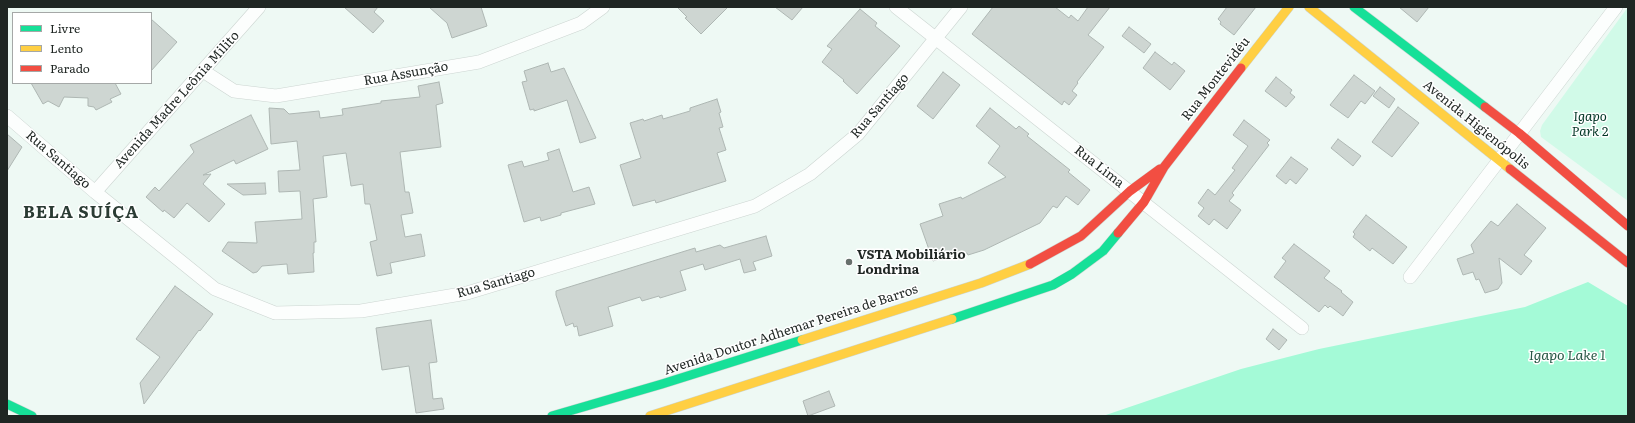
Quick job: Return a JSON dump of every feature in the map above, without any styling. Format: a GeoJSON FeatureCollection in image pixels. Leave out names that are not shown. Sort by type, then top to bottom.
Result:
{"type":"FeatureCollection","features":[{"type":"Feature","properties":{"kind":"street","name":"Avenida Madre Leônia Milito"},"geometry":{"type":"LineString","coordinates":[[95,192],[259,7]]}},
{"type":"Feature","properties":{"kind":"street","name":"Rua Assunção"},"geometry":{"type":"LineString","coordinates":[[203,71],[234,90],[276,96],[479,62],[581,23],[603,7]]}},
{"type":"Feature","properties":{"kind":"street","name":"Rua Lima"},"geometry":{"type":"LineString","coordinates":[[896,7],[1302,328]]}},
{"type":"Feature","properties":{"kind":"street","name":"Rua Santiago"},"geometry":{"type":"LineString","coordinates":[[7,116],[95,192],[215,289],[275,313],[361,311],[467,293],[755,206],[810,174],[858,134],[961,7]]}},
{"type":"Feature","properties":{"kind":"street","name":"Rua Montevidéu"},"geometry":{"type":"LineString","coordinates":[[1144,202],[1164,167],[1289,7]]}},
{"type":"Feature","properties":{"kind":"street","name":"Avenida Higienópolis"},"geometry":{"type":"LineString","coordinates":[[1309,7],[1628,263]]}},
{"type":"Feature","properties":{"kind":"street","name":"Avenida Higienópolis"},"geometry":{"type":"LineString","coordinates":[[1354,7],[1519,133],[1628,226]]}},
{"type":"Feature","properties":{"kind":"street"},"geometry":{"type":"LineString","coordinates":[[1410,277],[1498,159],[1616,7]]}},
{"type":"Feature","properties":{"kind":"street","name":"Rua Montevidéu"},"geometry":{"type":"LineString","coordinates":[[1130,191],[1164,167]]}},
{"type":"Feature","properties":{"kind":"street","name":"Avenida Doutor Adhemar Pereira de Barros"},"geometry":{"type":"LineString","coordinates":[[552,416],[760,356],[981,283],[1035,262],[1081,236],[1130,191]]}},
{"type":"Feature","properties":{"kind":"street"},"geometry":{"type":"LineString","coordinates":[[650,416],[766,375],[1024,296],[1053,285],[1086,265],[1098,255],[1144,202]]}},
{"type":"Feature","properties":{"kind":"street"},"geometry":{"type":"LineString","coordinates":[[1081,236],[1093,241],[1098,255]]}},
{"type":"Feature","properties":{"kind":"street"},"geometry":{"type":"LineString","coordinates":[[7,404],[32,416]]}},
{"type":"Feature","properties":{"kind":"green space","name":"Igapo Park 2"},"geometry":{"type":"Polygon","coordinates":[[[1628,7],[1628,201],[1541,137],[1540,131],[1542,125],[1628,7]]]}},
{"type":"Feature","properties":{"kind":"water","name":"Igapo Lake 1"},"geometry":{"type":"Polygon","coordinates":[[[1588,282],[1628,306],[1628,416],[1103,416],[1241,369],[1319,349],[1525,307],[1588,282]]]}},
{"type":"Feature","properties":{"kind":"building"},"geometry":{"type":"Polygon","coordinates":[[[344,7],[378,7],[374,12],[384,21],[373,33],[344,7]]]}},
{"type":"Feature","properties":{"kind":"building"},"geometry":{"type":"Polygon","coordinates":[[[429,7],[481,7],[487,26],[452,38],[447,23],[429,7]]]}},
{"type":"Feature","properties":{"kind":"building"},"geometry":{"type":"Polygon","coordinates":[[[677,7],[728,7],[701,34],[685,18],[687,17],[677,7]]]}},
{"type":"Feature","properties":{"kind":"building"},"geometry":{"type":"Polygon","coordinates":[[[775,7],[803,7],[792,20],[775,7]]]}},
{"type":"Feature","properties":{"kind":"building"},"geometry":{"type":"Polygon","coordinates":[[[993,7],[1055,7],[1069,18],[1071,15],[1078,21],[1088,7],[1110,7],[1088,35],[1104,47],[1077,82],[1078,83],[1072,91],[1077,95],[1069,105],[1064,101],[1062,105],[972,34],[993,7]]]}},
{"type":"Feature","properties":{"kind":"building"},"geometry":{"type":"Polygon","coordinates":[[[1227,7],[1256,7],[1234,35],[1220,24],[1221,22],[1218,19],[1227,7]]]}},
{"type":"Feature","properties":{"kind":"building"},"geometry":{"type":"Polygon","coordinates":[[[1399,7],[1429,7],[1417,22],[1399,7]]]}},
{"type":"Feature","properties":{"kind":"building"},"geometry":{"type":"Polygon","coordinates":[[[860,9],[877,23],[875,26],[900,46],[857,94],[843,81],[844,80],[822,62],[832,49],[827,46],[860,9]]]}},
{"type":"Feature","properties":{"kind":"building"},"geometry":{"type":"Polygon","coordinates":[[[152,20],[177,42],[152,70],[152,20]]]}},
{"type":"Feature","properties":{"kind":"building"},"geometry":{"type":"Polygon","coordinates":[[[1129,27],[1151,44],[1144,53],[1122,36],[1129,27]]]}},
{"type":"Feature","properties":{"kind":"building"},"geometry":{"type":"Polygon","coordinates":[[[1155,52],[1172,65],[1174,62],[1185,71],[1170,90],[1143,68],[1155,52]]]}},
{"type":"Feature","properties":{"kind":"building"},"geometry":{"type":"Polygon","coordinates":[[[548,63],[551,72],[564,68],[596,138],[580,143],[567,100],[534,111],[534,109],[530,110],[522,82],[527,81],[524,71],[548,63]]]}},
{"type":"Feature","properties":{"kind":"building"},"geometry":{"type":"Polygon","coordinates":[[[943,72],[960,85],[933,119],[917,106],[943,72]]]}},
{"type":"Feature","properties":{"kind":"building"},"geometry":{"type":"Polygon","coordinates":[[[1354,75],[1375,91],[1365,104],[1361,101],[1348,118],[1330,105],[1354,75]]]}},
{"type":"Feature","properties":{"kind":"building"},"geometry":{"type":"Polygon","coordinates":[[[1276,77],[1292,90],[1290,93],[1295,97],[1286,107],[1265,91],[1276,77]]]}},
{"type":"Feature","properties":{"kind":"building"},"geometry":{"type":"Polygon","coordinates":[[[439,82],[443,103],[436,105],[441,147],[400,152],[405,192],[409,192],[413,213],[401,215],[405,237],[421,234],[425,256],[390,263],[392,273],[377,276],[370,242],[377,240],[370,204],[365,204],[363,184],[351,186],[346,153],[323,156],[327,197],[313,199],[316,242],[314,242],[313,253],[314,272],[288,274],[287,264],[262,266],[257,272],[253,273],[222,251],[228,242],[257,243],[255,222],[302,219],[300,191],[279,192],[278,171],[300,170],[297,141],[271,144],[269,108],[284,109],[289,114],[319,111],[320,118],[343,115],[342,109],[381,103],[381,101],[420,97],[418,86],[439,82]]]}},
{"type":"Feature","properties":{"kind":"building"},"geometry":{"type":"Polygon","coordinates":[[[32,84],[116,84],[121,94],[110,99],[112,102],[96,110],[94,107],[88,106],[88,98],[64,97],[59,107],[48,101],[43,104],[32,84]]]}},
{"type":"Feature","properties":{"kind":"building"},"geometry":{"type":"Polygon","coordinates":[[[1380,87],[1395,99],[1389,108],[1373,96],[1380,87]]]}},
{"type":"Feature","properties":{"kind":"building"},"geometry":{"type":"Polygon","coordinates":[[[717,99],[723,127],[719,128],[726,150],[717,153],[726,181],[656,203],[655,200],[633,206],[620,165],[641,158],[630,123],[643,119],[644,121],[662,115],[663,119],[690,111],[690,108],[717,99]]]}},
{"type":"Feature","properties":{"kind":"building"},"geometry":{"type":"Polygon","coordinates":[[[1398,107],[1419,123],[1392,157],[1372,142],[1398,107]]]}},
{"type":"Feature","properties":{"kind":"building"},"geometry":{"type":"Polygon","coordinates":[[[990,108],[1016,129],[1019,126],[1029,134],[1027,136],[1070,170],[1068,172],[1090,190],[1078,205],[1066,196],[1057,208],[1053,206],[1040,223],[984,250],[968,255],[967,253],[948,259],[947,256],[933,261],[920,224],[943,216],[939,204],[961,197],[962,199],[1006,177],[988,163],[1000,146],[976,126],[990,108]]]}},
{"type":"Feature","properties":{"kind":"building"},"geometry":{"type":"Polygon","coordinates":[[[251,115],[268,149],[236,164],[234,160],[203,175],[211,174],[203,184],[225,204],[209,222],[187,203],[174,218],[164,210],[163,212],[146,197],[155,187],[159,191],[194,152],[190,145],[251,115]]]}},
{"type":"Feature","properties":{"kind":"building"},"geometry":{"type":"Polygon","coordinates":[[[1244,120],[1270,140],[1267,143],[1269,145],[1232,193],[1234,195],[1229,201],[1241,210],[1227,229],[1214,219],[1209,225],[1198,216],[1204,208],[1198,203],[1208,189],[1215,195],[1235,170],[1232,168],[1248,146],[1233,135],[1244,120]]]}},
{"type":"Feature","properties":{"kind":"building"},"geometry":{"type":"Polygon","coordinates":[[[7,134],[22,147],[7,171],[7,134]]]}},
{"type":"Feature","properties":{"kind":"building"},"geometry":{"type":"Polygon","coordinates":[[[1338,139],[1361,156],[1353,166],[1331,148],[1338,139]]]}},
{"type":"Feature","properties":{"kind":"building"},"geometry":{"type":"Polygon","coordinates":[[[559,149],[573,192],[589,187],[595,204],[561,213],[561,215],[541,221],[540,217],[524,222],[508,165],[522,161],[524,167],[549,160],[547,153],[559,149]]]}},
{"type":"Feature","properties":{"kind":"building"},"geometry":{"type":"Polygon","coordinates":[[[1291,157],[1308,169],[1296,184],[1290,179],[1286,184],[1276,176],[1291,157]]]}},
{"type":"Feature","properties":{"kind":"building"},"geometry":{"type":"Polygon","coordinates":[[[265,183],[266,194],[243,195],[227,184],[265,183]]]}},
{"type":"Feature","properties":{"kind":"building"},"geometry":{"type":"Polygon","coordinates":[[[1517,204],[1546,228],[1524,255],[1532,261],[1521,275],[1499,258],[1502,283],[1498,289],[1485,293],[1479,279],[1476,280],[1473,272],[1463,275],[1457,259],[1474,253],[1471,245],[1491,221],[1498,226],[1517,204]]]}},
{"type":"Feature","properties":{"kind":"building"},"geometry":{"type":"Polygon","coordinates":[[[1366,215],[1407,247],[1393,264],[1372,248],[1370,251],[1353,237],[1355,234],[1353,232],[1366,215]]]}},
{"type":"Feature","properties":{"kind":"building"},"geometry":{"type":"Polygon","coordinates":[[[766,236],[772,256],[753,262],[756,270],[744,273],[740,259],[705,270],[703,264],[680,271],[686,290],[660,298],[659,296],[642,301],[640,297],[608,307],[613,326],[579,336],[577,326],[574,327],[573,323],[566,326],[556,291],[695,248],[696,252],[720,245],[724,248],[766,236]]]}},
{"type":"Feature","properties":{"kind":"building"},"geometry":{"type":"Polygon","coordinates":[[[1294,244],[1330,271],[1324,278],[1342,291],[1341,292],[1353,302],[1343,316],[1330,306],[1328,308],[1325,305],[1319,312],[1274,277],[1286,261],[1282,258],[1294,244]]]}},
{"type":"Feature","properties":{"kind":"building"},"geometry":{"type":"Polygon","coordinates":[[[175,286],[213,314],[200,331],[199,330],[144,404],[140,383],[160,357],[136,339],[175,286]]]}},
{"type":"Feature","properties":{"kind":"building"},"geometry":{"type":"Polygon","coordinates":[[[431,320],[437,362],[429,363],[433,399],[442,398],[444,409],[416,413],[409,366],[382,370],[376,328],[431,320]]]}},
{"type":"Feature","properties":{"kind":"building"},"geometry":{"type":"Polygon","coordinates":[[[1273,329],[1287,340],[1279,350],[1266,339],[1273,329]]]}},
{"type":"Feature","properties":{"kind":"building"},"geometry":{"type":"Polygon","coordinates":[[[829,391],[835,406],[808,416],[803,401],[829,391]]]}},
{"type":"Feature","properties":{"kind":"traffic: fast"},"geometry":{"type":"LineString","coordinates":[[1354,7],[1485,107]]}},
{"type":"Feature","properties":{"kind":"traffic: fast"},"geometry":{"type":"LineString","coordinates":[[952,319],[1053,285],[1072,274],[1103,251],[1118,233]]}},
{"type":"Feature","properties":{"kind":"traffic: fast"},"geometry":{"type":"LineString","coordinates":[[552,416],[662,384],[802,340]]}},
{"type":"Feature","properties":{"kind":"traffic: fast"},"geometry":{"type":"LineString","coordinates":[[7,404],[32,416]]}},
{"type":"Feature","properties":{"kind":"traffic: slow"},"geometry":{"type":"LineString","coordinates":[[1241,68],[1289,7]]}},
{"type":"Feature","properties":{"kind":"traffic: slow"},"geometry":{"type":"LineString","coordinates":[[1309,7],[1510,169]]}},
{"type":"Feature","properties":{"kind":"traffic: slow"},"geometry":{"type":"LineString","coordinates":[[802,340],[981,283],[1030,264]]}},
{"type":"Feature","properties":{"kind":"traffic: slow"},"geometry":{"type":"LineString","coordinates":[[650,416],[952,319]]}},
{"type":"Feature","properties":{"kind":"traffic: jam"},"geometry":{"type":"LineString","coordinates":[[1118,233],[1144,202],[1164,167],[1241,68]]}},
{"type":"Feature","properties":{"kind":"traffic: jam"},"geometry":{"type":"LineString","coordinates":[[1485,107],[1519,133],[1628,226]]}},
{"type":"Feature","properties":{"kind":"traffic: jam"},"geometry":{"type":"LineString","coordinates":[[1030,264],[1081,236],[1130,191],[1160,169]]}},
{"type":"Feature","properties":{"kind":"traffic: jam"},"geometry":{"type":"LineString","coordinates":[[1510,169],[1628,263]]}},
{"type":"Feature","properties":{"kind":"place","name":"VSTA Mobiliário Londrina"},"geometry":{"type":"Point","coordinates":[849,262]}},
{"type":"Feature","properties":{"kind":"district","name":"BELA SUÍÇA"},"geometry":{"type":"Point","coordinates":[81,213]}}]}
